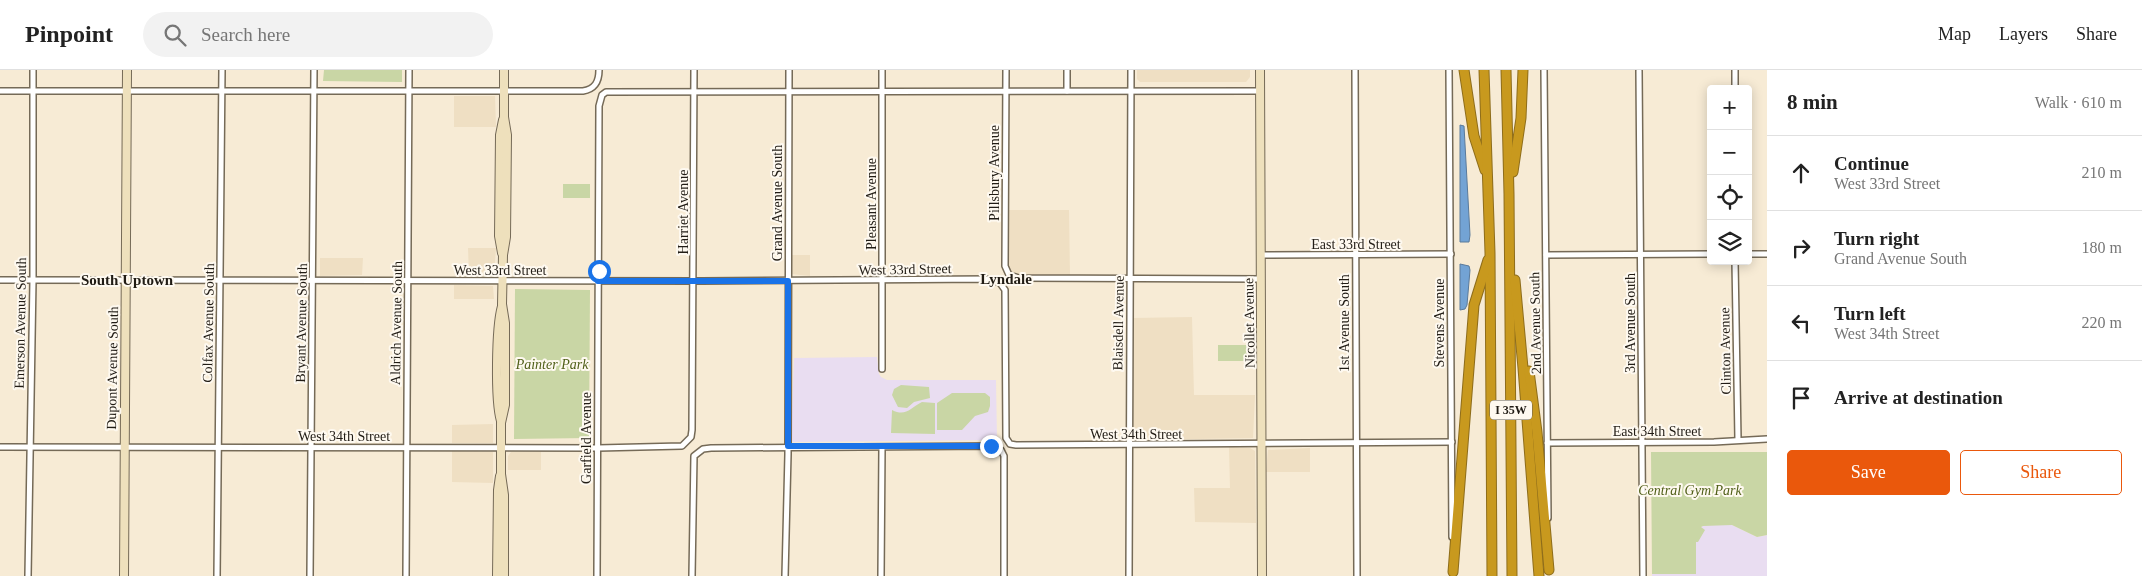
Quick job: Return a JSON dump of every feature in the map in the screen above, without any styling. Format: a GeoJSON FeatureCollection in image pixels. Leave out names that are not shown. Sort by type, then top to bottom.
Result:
{"type":"FeatureCollection","features":[{"type":"Feature","properties":{"kind":"highway"},"geometry":{"type":"LineString","coordinates":[[1464,70],[1474,136],[1489,181]]}},
{"type":"Feature","properties":{"kind":"highway","name":"I 35W"},"geometry":{"type":"LineString","coordinates":[[1484,70],[1489,181],[1492,576]]}},
{"type":"Feature","properties":{"kind":"highway","name":"I 35W"},"geometry":{"type":"LineString","coordinates":[[1506,70],[1510,243],[1512,576]]}},
{"type":"Feature","properties":{"kind":"highway"},"geometry":{"type":"LineString","coordinates":[[1509,194],[1521,118],[1523,70]]}},
{"type":"Feature","properties":{"kind":"highway"},"geometry":{"type":"LineString","coordinates":[[1510,243],[1534,406],[1549,573]]}},
{"type":"Feature","properties":{"kind":"highway"},"geometry":{"type":"LineString","coordinates":[[1453,574],[1474,305],[1490,253]]}},
{"type":"Feature","properties":{"kind":"highway"},"geometry":{"type":"LineString","coordinates":[[1520,319],[1539,576]]}},
{"type":"Feature","properties":{"kind":"main road","name":"Dupont Avenue South"},"geometry":{"type":"LineString","coordinates":[[124,576],[128,70]]}},
{"type":"Feature","properties":{"kind":"main road"},"geometry":{"type":"LineString","coordinates":[[504,70],[504,117],[507,134],[506,238],[502,281],[502,304],[505,323],[505,405],[501,423],[501,474],[504,495],[504,576]]}},
{"type":"Feature","properties":{"kind":"main road","name":"Nicollet Avenue"},"geometry":{"type":"LineString","coordinates":[[1260,70],[1262,576]]}},
{"type":"Feature","properties":{"kind":"main road"},"geometry":{"type":"LineString","coordinates":[[497,576],[498,494],[501,474]]}},
{"type":"Feature","properties":{"kind":"street","name":"Emerson Avenue South"},"geometry":{"type":"LineString","coordinates":[[28,576],[33,280],[33,70]]}},
{"type":"Feature","properties":{"kind":"street","name":"Colfax Avenue South"},"geometry":{"type":"LineString","coordinates":[[217,576],[222,70]]}},
{"type":"Feature","properties":{"kind":"street","name":"Bryant Avenue South"},"geometry":{"type":"LineString","coordinates":[[310,576],[314,70]]}},
{"type":"Feature","properties":{"kind":"street","name":"Aldrich Avenue South"},"geometry":{"type":"LineString","coordinates":[[406,576],[409,70]]}},
{"type":"Feature","properties":{"kind":"street"},"geometry":{"type":"LineString","coordinates":[[0,90],[583,90],[595,86],[599,70]]}},
{"type":"Feature","properties":{"kind":"street","name":"Harriet Avenue"},"geometry":{"type":"LineString","coordinates":[[686,443],[691,438],[692,430],[694,70]]}},
{"type":"Feature","properties":{"kind":"street","name":"Grand Avenue South"},"geometry":{"type":"LineString","coordinates":[[785,576],[788,446],[789,70]]}},
{"type":"Feature","properties":{"kind":"street","name":"Pleasant Avenue"},"geometry":{"type":"LineString","coordinates":[[882,70],[882,369]]}},
{"type":"Feature","properties":{"kind":"street","name":"Pillsbury Avenue"},"geometry":{"type":"LineString","coordinates":[[1006,70],[1006,266],[1009,275],[1019,278],[1130,279]]}},
{"type":"Feature","properties":{"kind":"street"},"geometry":{"type":"LineString","coordinates":[[1067,70],[1067,91]]}},
{"type":"Feature","properties":{"kind":"street","name":"Blaisdell Avenue"},"geometry":{"type":"LineString","coordinates":[[1129,576],[1131,70]]}},
{"type":"Feature","properties":{"kind":"street","name":"1st Avenue South"},"geometry":{"type":"LineString","coordinates":[[1355,70],[1357,576]]}},
{"type":"Feature","properties":{"kind":"street","name":"Stevens Avenue"},"geometry":{"type":"LineString","coordinates":[[1448,70],[1453,574]]}},
{"type":"Feature","properties":{"kind":"street","name":"2nd Avenue South"},"geometry":{"type":"LineString","coordinates":[[1544,70],[1549,573]]}},
{"type":"Feature","properties":{"kind":"street","name":"3rd Avenue South"},"geometry":{"type":"LineString","coordinates":[[1639,70],[1643,576]]}},
{"type":"Feature","properties":{"kind":"street"},"geometry":{"type":"LineString","coordinates":[[1735,70],[1735,85]]}},
{"type":"Feature","properties":{"kind":"street"},"geometry":{"type":"LineString","coordinates":[[694,91],[1260,91]]}},
{"type":"Feature","properties":{"kind":"street","name":"Garfield Avenue"},"geometry":{"type":"LineString","coordinates":[[597,576],[598,281],[600,106],[602,95],[606,92],[694,91]]}},
{"type":"Feature","properties":{"kind":"street","name":"East 33rd Street"},"geometry":{"type":"LineString","coordinates":[[1261,255],[1451,254]]}},
{"type":"Feature","properties":{"kind":"street"},"geometry":{"type":"LineString","coordinates":[[1546,255],[1707,254]]}},
{"type":"Feature","properties":{"kind":"street"},"geometry":{"type":"LineString","coordinates":[[1752,254],[1767,254]]}},
{"type":"Feature","properties":{"kind":"street","name":"Clinton Avenue"},"geometry":{"type":"LineString","coordinates":[[1735,265],[1738,440]]}},
{"type":"Feature","properties":{"kind":"street","name":"West 33rd Street"},"geometry":{"type":"LineString","coordinates":[[0,280],[788,281],[990,279],[1000,283],[1006,290],[1006,438],[1010,444]]}},
{"type":"Feature","properties":{"kind":"street"},"geometry":{"type":"LineString","coordinates":[[1130,279],[1261,279]]}},
{"type":"Feature","properties":{"kind":"street","name":"East 34th Street"},"geometry":{"type":"LineString","coordinates":[[1547,444],[1767,439]]}},
{"type":"Feature","properties":{"kind":"street"},"geometry":{"type":"LineString","coordinates":[[1262,444],[1452,442]]}},
{"type":"Feature","properties":{"kind":"street","name":"West 34th Street"},"geometry":{"type":"LineString","coordinates":[[0,447],[598,448],[677,447],[686,443]]}},
{"type":"Feature","properties":{"kind":"street","name":"West 34th Street"},"geometry":{"type":"LineString","coordinates":[[1010,444],[1016,446],[1262,444]]}},
{"type":"Feature","properties":{"kind":"street"},"geometry":{"type":"LineString","coordinates":[[692,576],[693,461],[697,453],[703,449],[711,448],[788,446],[991,446],[1001,450],[1004,456],[1004,576]]}},
{"type":"Feature","properties":{"kind":"street"},"geometry":{"type":"LineString","coordinates":[[881,576],[882,447]]}},
{"type":"Feature","properties":{"kind":"shaded area"},"geometry":{"type":"Polygon","coordinates":[[[1137,70],[1250,70],[1250,77],[1246,82],[1140,82],[1137,79],[1137,70]]]}},
{"type":"Feature","properties":{"kind":"shaded area"},"geometry":{"type":"Polygon","coordinates":[[[454,96],[495,96],[496,127],[454,127],[454,96]]]}},
{"type":"Feature","properties":{"kind":"shaded area"},"geometry":{"type":"Polygon","coordinates":[[[1009,210],[1069,210],[1070,275],[1012,274],[1009,270],[1009,210]]]}},
{"type":"Feature","properties":{"kind":"shaded area"},"geometry":{"type":"Polygon","coordinates":[[[468,248],[496,248],[494,275],[469,276],[468,248]]]}},
{"type":"Feature","properties":{"kind":"shaded area"},"geometry":{"type":"Polygon","coordinates":[[[792,255],[810,255],[810,276],[791,274],[792,255]]]}},
{"type":"Feature","properties":{"kind":"shaded area"},"geometry":{"type":"Polygon","coordinates":[[[320,258],[363,258],[362,275],[320,276],[320,258]]]}},
{"type":"Feature","properties":{"kind":"shaded area"},"geometry":{"type":"Polygon","coordinates":[[[454,285],[493,286],[494,299],[454,299],[454,285]]]}},
{"type":"Feature","properties":{"kind":"shaded area"},"geometry":{"type":"Polygon","coordinates":[[[1192,317],[1194,395],[1255,395],[1253,438],[1137,440],[1131,435],[1132,318],[1192,317]]]}},
{"type":"Feature","properties":{"kind":"shaded area"},"geometry":{"type":"Polygon","coordinates":[[[877,357],[879,374],[887,380],[996,380],[997,440],[791,441],[794,358],[877,357]]]}},
{"type":"Feature","properties":{"kind":"shaded area"},"geometry":{"type":"Polygon","coordinates":[[[493,424],[493,443],[452,443],[452,425],[493,424]]]}},
{"type":"Feature","properties":{"kind":"shaded area"},"geometry":{"type":"Polygon","coordinates":[[[1229,447],[1250,448],[1255,451],[1256,523],[1195,522],[1194,488],[1230,488],[1229,447]]]}},
{"type":"Feature","properties":{"kind":"shaded area"},"geometry":{"type":"Polygon","coordinates":[[[1310,448],[1310,472],[1266,472],[1268,450],[1310,448]]]}},
{"type":"Feature","properties":{"kind":"shaded area"},"geometry":{"type":"Polygon","coordinates":[[[452,451],[493,452],[493,483],[452,482],[452,451]]]}},
{"type":"Feature","properties":{"kind":"shaded area"},"geometry":{"type":"Polygon","coordinates":[[[511,452],[541,452],[541,470],[508,470],[508,456],[511,452]]]}},
{"type":"Feature","properties":{"kind":"shaded area"},"geometry":{"type":"Polygon","coordinates":[[[1709,525],[1732,525],[1757,537],[1767,535],[1767,576],[1652,576],[1652,574],[1696,574],[1696,530],[1709,525]]]}},
{"type":"Feature","properties":{"kind":"green space"},"geometry":{"type":"Polygon","coordinates":[[[324,70],[402,70],[402,82],[323,81],[324,70]]]}},
{"type":"Feature","properties":{"kind":"green space"},"geometry":{"type":"Polygon","coordinates":[[[563,184],[590,184],[590,198],[563,198],[563,184]]]}},
{"type":"Feature","properties":{"kind":"green space","name":"Painter Park"},"geometry":{"type":"Polygon","coordinates":[[[515,289],[590,290],[589,438],[514,439],[515,289]]]}},
{"type":"Feature","properties":{"kind":"green space"},"geometry":{"type":"Polygon","coordinates":[[[1218,345],[1251,345],[1251,361],[1218,361],[1218,345]]]}},
{"type":"Feature","properties":{"kind":"green space"},"geometry":{"type":"Polygon","coordinates":[[[901,385],[929,387],[930,398],[914,402],[907,408],[898,407],[892,395],[894,389],[901,385]]]}},
{"type":"Feature","properties":{"kind":"green space"},"geometry":{"type":"Polygon","coordinates":[[[952,393],[985,393],[990,397],[988,412],[975,416],[962,430],[937,430],[937,403],[952,393]]]}},
{"type":"Feature","properties":{"kind":"green space"},"geometry":{"type":"Polygon","coordinates":[[[922,402],[935,403],[935,434],[891,433],[892,410],[901,413],[922,402]]]}},
{"type":"Feature","properties":{"kind":"green space","name":"Central Gym Park"},"geometry":{"type":"Polygon","coordinates":[[[1651,452],[1767,452],[1767,535],[1757,537],[1732,525],[1703,526],[1701,527],[1705,530],[1698,542],[1696,542],[1696,574],[1652,574],[1651,452]]]}},
{"type":"Feature","properties":{"kind":"water"},"geometry":{"type":"Polygon","coordinates":[[[1460,125],[1464,126],[1469,242],[1460,242],[1460,125]]]}},
{"type":"Feature","properties":{"kind":"water"},"geometry":{"type":"Polygon","coordinates":[[[1460,264],[1469,266],[1470,270],[1467,305],[1465,309],[1460,310],[1460,264]]]}},
{"type":"Feature","properties":{"kind":"district","name":"Lyndale"},"geometry":{"type":"Point","coordinates":[1006,279]}},
{"type":"Feature","properties":{"kind":"district","name":"South Uptown"},"geometry":{"type":"Point","coordinates":[127,280]}},
{"type":"Feature","properties":{"kind":"route"},"geometry":{"type":"LineString","coordinates":[[599,271],[598,281],[788,281],[788,446],[991,446]]}}]}
